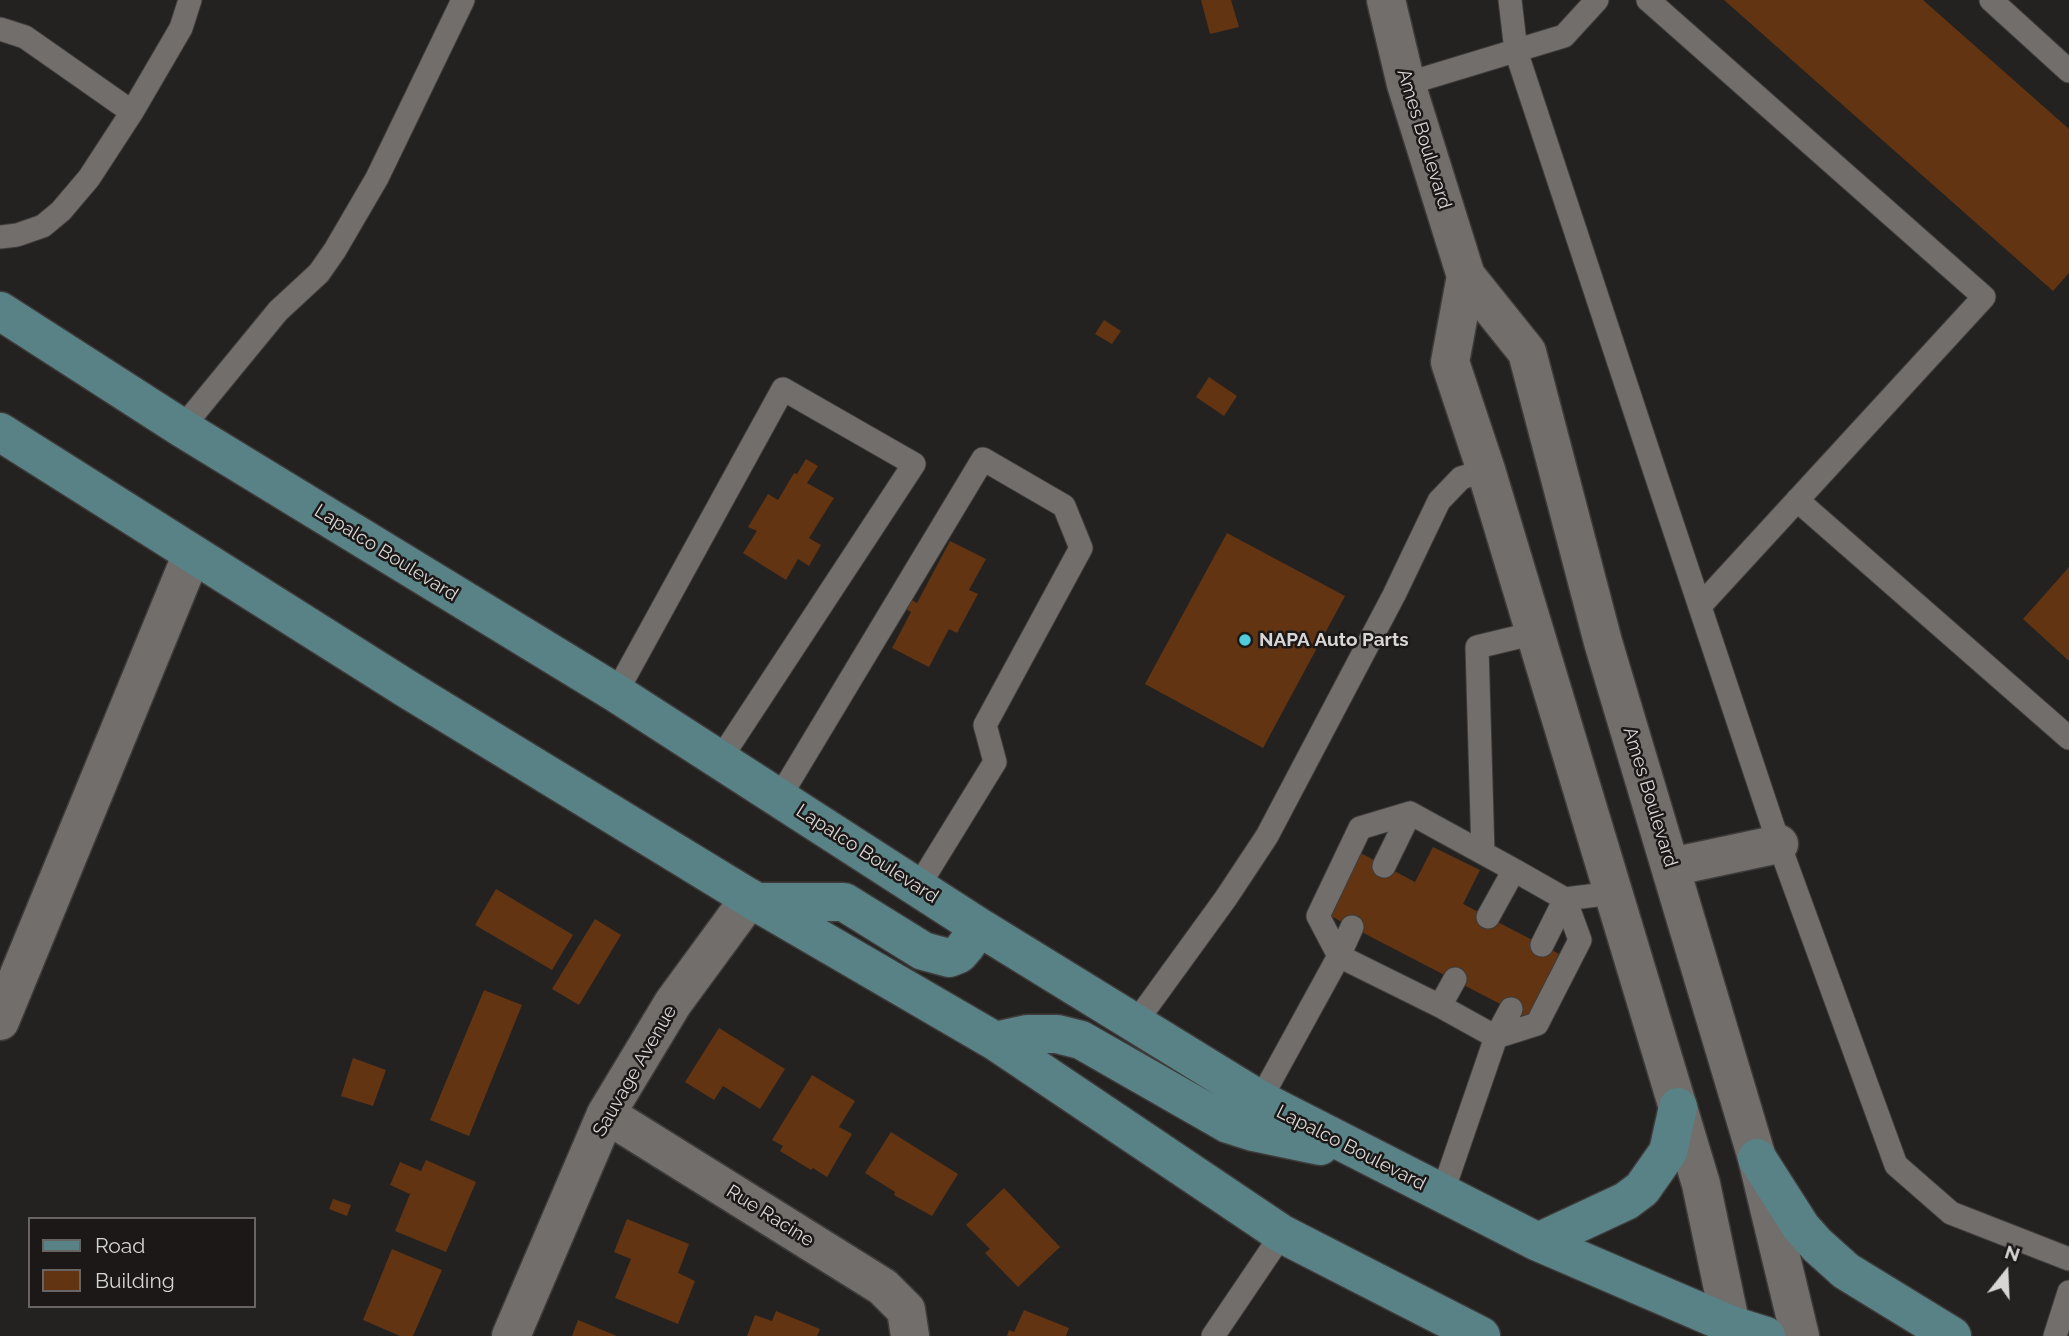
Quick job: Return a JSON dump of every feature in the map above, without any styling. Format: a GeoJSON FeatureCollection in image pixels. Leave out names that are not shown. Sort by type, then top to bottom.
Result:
{"type":"FeatureCollection","features":[{"type":"Feature","properties":{"kind":"main road","name":"Lapalco Boulevard"},"geometry":{"type":"LineString","coordinates":[[0,311],[182,428],[615,693],[979,927],[1260,1100],[1538,1242],[1743,1332]]}},
{"type":"Feature","properties":{"kind":"main road"},"geometry":{"type":"LineString","coordinates":[[0,432],[192,554],[753,900],[995,1041],[1282,1234],[1481,1336]]}},
{"type":"Feature","properties":{"kind":"main road"},"geometry":{"type":"LineString","coordinates":[[753,900],[844,902],[923,951],[949,958],[959,954],[979,927]]}},
{"type":"Feature","properties":{"kind":"main road"},"geometry":{"type":"LineString","coordinates":[[995,1041],[1027,1034],[1057,1034],[1081,1040],[1228,1124],[1253,1132],[1367,1156]]}},
{"type":"Feature","properties":{"kind":"main road"},"geometry":{"type":"LineString","coordinates":[[1538,1242],[1626,1201],[1642,1189],[1668,1152],[1678,1107]]}},
{"type":"Feature","properties":{"kind":"main road"},"geometry":{"type":"LineString","coordinates":[[1757,1158],[1801,1227],[1827,1254],[1846,1271],[1952,1336]]}},
{"type":"Feature","properties":{"kind":"street","name":"Ames Boulevard"},"geometry":{"type":"LineString","coordinates":[[1386,0],[1406,84],[1466,276],[1527,352],[1603,642],[1757,1158],[1800,1336]]}},
{"type":"Feature","properties":{"kind":"street","name":"Ames Boulevard"},"geometry":{"type":"LineString","coordinates":[[1466,276],[1450,362],[1486,470],[1743,1332]]}},
{"type":"Feature","properties":{"kind":"street"},"geometry":{"type":"LineString","coordinates":[[0,1021],[192,554]]}},
{"type":"Feature","properties":{"kind":"street"},"geometry":{"type":"LineString","coordinates":[[1671,867],[1779,844]]}},
{"type":"Feature","properties":{"kind":"street","name":"Sauvage Avenue"},"geometry":{"type":"LineString","coordinates":[[511,1336],[606,1114],[673,1003],[753,900]]}},
{"type":"Feature","properties":{"kind":"street","name":"Rue Racine"},"geometry":{"type":"LineString","coordinates":[[606,1114],[883,1287],[906,1310],[909,1336]]}},
{"type":"Feature","properties":{"kind":"lane"},"geometry":{"type":"LineString","coordinates":[[0,237],[17,235],[43,226],[61,211],[89,178],[132,112],[181,28],[190,0]]}},
{"type":"Feature","properties":{"kind":"lane"},"geometry":{"type":"LineString","coordinates":[[182,428],[278,311],[319,273],[335,250],[377,178],[463,0]]}},
{"type":"Feature","properties":{"kind":"lane"},"geometry":{"type":"LineString","coordinates":[[1510,0],[1516,51],[1779,844],[1896,1165],[1951,1213],[2069,1259]]}},
{"type":"Feature","properties":{"kind":"lane"},"geometry":{"type":"LineString","coordinates":[[1406,84],[1564,36],[1597,0]]}},
{"type":"Feature","properties":{"kind":"lane"},"geometry":{"type":"LineString","coordinates":[[1648,0],[1984,297],[1700,606]]}},
{"type":"Feature","properties":{"kind":"lane"},"geometry":{"type":"LineString","coordinates":[[1991,0],[2069,71]]}},
{"type":"Feature","properties":{"kind":"lane"},"geometry":{"type":"LineString","coordinates":[[0,29],[24,37],[132,112]]}},
{"type":"Feature","properties":{"kind":"lane"},"geometry":{"type":"LineString","coordinates":[[615,693],[783,389],[914,464],[719,761]]}},
{"type":"Feature","properties":{"kind":"lane"},"geometry":{"type":"LineString","coordinates":[[779,798],[983,459],[1064,506],[1081,548],[985,726],[995,762],[918,887]]}},
{"type":"Feature","properties":{"kind":"lane"},"geometry":{"type":"LineString","coordinates":[[1136,1022],[1226,898],[1267,835],[1394,595],[1439,501],[1461,478],[1486,470]]}},
{"type":"Feature","properties":{"kind":"lane"},"geometry":{"type":"LineString","coordinates":[[1797,500],[2069,738]]}},
{"type":"Feature","properties":{"kind":"lane"},"geometry":{"type":"LineString","coordinates":[[1482,853],[1477,648],[1535,633]]}},
{"type":"Feature","properties":{"kind":"lane"},"geometry":{"type":"LineString","coordinates":[[1384,866],[1410,813]]}},
{"type":"Feature","properties":{"kind":"lane"},"geometry":{"type":"LineString","coordinates":[[1565,899],[1580,940],[1537,1024],[1496,1037],[1339,956],[1318,916],[1360,828],[1410,813],[1565,899],[1613,893]]}},
{"type":"Feature","properties":{"kind":"lane"},"geometry":{"type":"LineString","coordinates":[[1488,917],[1514,870]]}},
{"type":"Feature","properties":{"kind":"lane"},"geometry":{"type":"LineString","coordinates":[[1542,945],[1565,899]]}},
{"type":"Feature","properties":{"kind":"lane"},"geometry":{"type":"LineString","coordinates":[[1260,1100],[1339,956],[1352,927]]}},
{"type":"Feature","properties":{"kind":"lane"},"geometry":{"type":"LineString","coordinates":[[1440,1006],[1455,979]]}},
{"type":"Feature","properties":{"kind":"lane"},"geometry":{"type":"LineString","coordinates":[[1442,1195],[1496,1037],[1511,1009]]}},
{"type":"Feature","properties":{"kind":"lane"},"geometry":{"type":"LineString","coordinates":[[1213,1336],[1282,1234]]}},
{"type":"Feature","properties":{"kind":"lane"},"geometry":{"type":"LineString","coordinates":[[2055,1336],[2069,1293]]}},
{"type":"Feature","properties":{"kind":"building"},"geometry":{"type":"Polygon","coordinates":[[[1201,0],[1231,0],[1239,27],[1210,34],[1201,0]]]}},
{"type":"Feature","properties":{"kind":"building"},"geometry":{"type":"Polygon","coordinates":[[[1724,0],[1923,0],[2069,129],[2069,273],[2053,291],[1724,0]]]}},
{"type":"Feature","properties":{"kind":"building"},"geometry":{"type":"Polygon","coordinates":[[[1104,320],[1121,331],[1112,344],[1095,334],[1104,320]]]}},
{"type":"Feature","properties":{"kind":"building"},"geometry":{"type":"Polygon","coordinates":[[[1209,377],[1237,396],[1224,416],[1196,397],[1209,377]]]}},
{"type":"Feature","properties":{"kind":"building"},"geometry":{"type":"Polygon","coordinates":[[[806,459],[818,466],[807,483],[834,498],[809,538],[821,545],[809,566],[798,559],[786,580],[743,553],[757,531],[748,527],[768,494],[778,500],[806,459]]]}},
{"type":"Feature","properties":{"kind":"building","name":"NAPA Auto Parts"},"geometry":{"type":"Polygon","coordinates":[[[1227,533],[1345,596],[1263,748],[1145,684],[1227,533]]]}},
{"type":"Feature","properties":{"kind":"building"},"geometry":{"type":"Polygon","coordinates":[[[950,541],[986,559],[969,590],[978,594],[957,633],[949,629],[929,667],[892,648],[911,612],[904,608],[909,598],[917,603],[950,541]]]}},
{"type":"Feature","properties":{"kind":"building"},"geometry":{"type":"Polygon","coordinates":[[[2069,567],[2069,661],[2023,619],[2069,567]]]}},
{"type":"Feature","properties":{"kind":"building"},"geometry":{"type":"Polygon","coordinates":[[[1433,847],[1480,870],[1463,904],[1565,957],[1533,1021],[1323,912],[1355,850],[1415,882],[1433,847]]]}},
{"type":"Feature","properties":{"kind":"building"},"geometry":{"type":"Polygon","coordinates":[[[496,889],[573,935],[552,970],[475,925],[496,889]]]}},
{"type":"Feature","properties":{"kind":"building"},"geometry":{"type":"Polygon","coordinates":[[[595,919],[621,935],[579,1005],[552,989],[595,919]]]}},
{"type":"Feature","properties":{"kind":"building"},"geometry":{"type":"Polygon","coordinates":[[[484,990],[522,1005],[469,1136],[430,1120],[484,990]]]}},
{"type":"Feature","properties":{"kind":"building"},"geometry":{"type":"Polygon","coordinates":[[[719,1028],[785,1069],[760,1109],[723,1086],[714,1100],[685,1082],[719,1028]]]}},
{"type":"Feature","properties":{"kind":"building"},"geometry":{"type":"Polygon","coordinates":[[[353,1058],[386,1070],[373,1106],[341,1096],[353,1058]]]}},
{"type":"Feature","properties":{"kind":"building"},"geometry":{"type":"Polygon","coordinates":[[[812,1075],[855,1101],[839,1127],[852,1134],[827,1177],[780,1151],[783,1146],[772,1140],[812,1075]]]}},
{"type":"Feature","properties":{"kind":"building"},"geometry":{"type":"Polygon","coordinates":[[[891,1132],[958,1174],[932,1216],[894,1195],[895,1192],[865,1173],[891,1132]]]}},
{"type":"Feature","properties":{"kind":"building"},"geometry":{"type":"Polygon","coordinates":[[[426,1160],[476,1182],[446,1252],[395,1231],[410,1194],[390,1185],[400,1162],[421,1171],[426,1160]]]}},
{"type":"Feature","properties":{"kind":"building"},"geometry":{"type":"Polygon","coordinates":[[[1004,1188],[1060,1247],[1018,1287],[985,1253],[990,1249],[966,1225],[1004,1188]]]}},
{"type":"Feature","properties":{"kind":"building"},"geometry":{"type":"Polygon","coordinates":[[[333,1199],[351,1205],[347,1216],[329,1209],[333,1199]]]}},
{"type":"Feature","properties":{"kind":"building"},"geometry":{"type":"Polygon","coordinates":[[[627,1219],[689,1244],[678,1273],[695,1281],[678,1324],[615,1298],[631,1259],[614,1252],[627,1219]]]}},
{"type":"Feature","properties":{"kind":"building"},"geometry":{"type":"Polygon","coordinates":[[[392,1249],[442,1270],[413,1336],[400,1336],[363,1320],[392,1249]]]}},
{"type":"Feature","properties":{"kind":"building"},"geometry":{"type":"Polygon","coordinates":[[[1024,1310],[1069,1328],[1066,1336],[1007,1336],[1009,1330],[1014,1332],[1024,1310]]]}},
{"type":"Feature","properties":{"kind":"building"},"geometry":{"type":"Polygon","coordinates":[[[776,1311],[820,1329],[817,1336],[747,1336],[755,1315],[772,1321],[776,1311]]]}},
{"type":"Feature","properties":{"kind":"building"},"geometry":{"type":"Polygon","coordinates":[[[578,1320],[617,1336],[572,1336],[578,1320]]]}},
{"type":"Feature","properties":{"kind":"place","name":"NAPA Auto Parts"},"geometry":{"type":"Point","coordinates":[1245,640]}}]}
